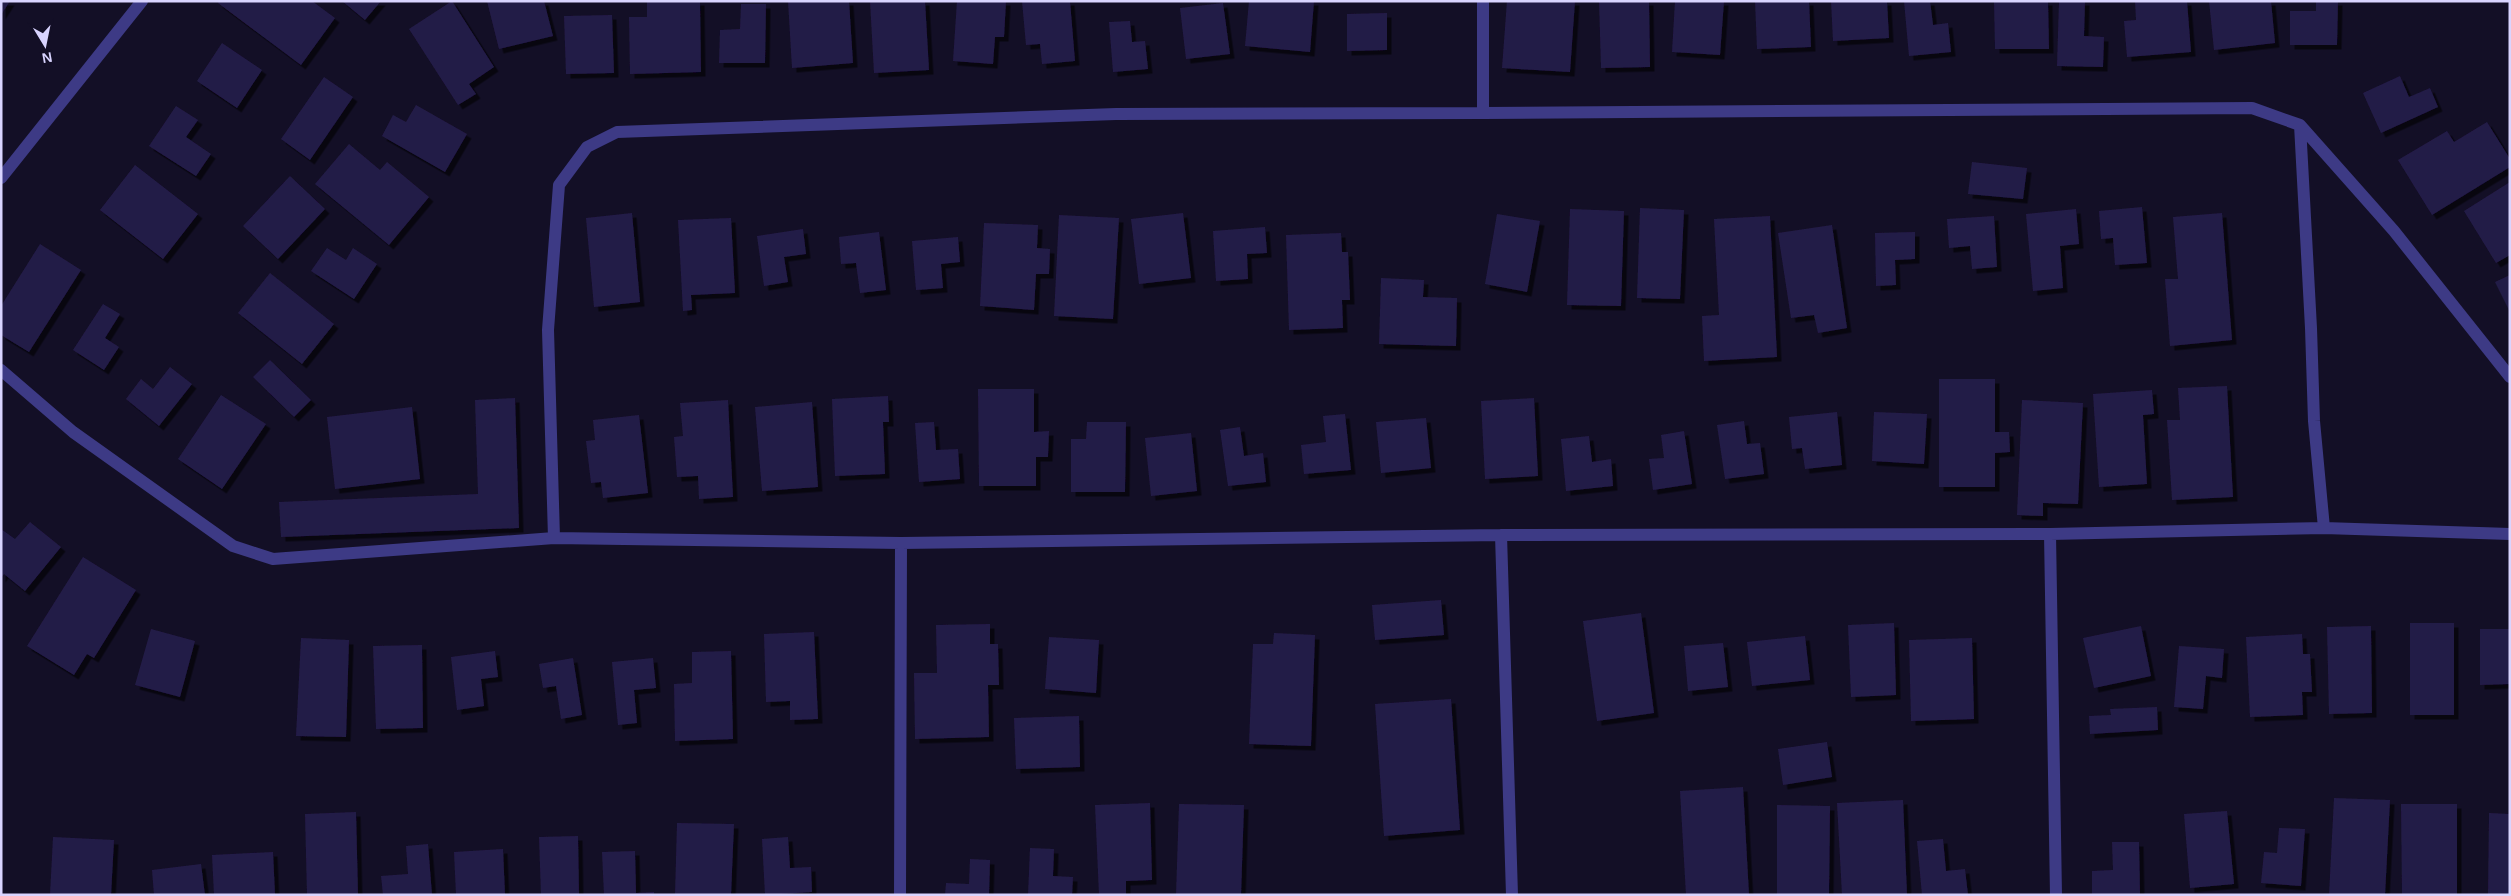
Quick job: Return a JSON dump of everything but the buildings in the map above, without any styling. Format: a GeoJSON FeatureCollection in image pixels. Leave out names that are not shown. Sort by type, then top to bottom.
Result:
{"type":"FeatureCollection","features":[{"type":"Feature","properties":{"kind":"street"},"geometry":{"type":"LineString","coordinates":[[1,178],[142,1]]}},
{"type":"Feature","properties":{"kind":"street"},"geometry":{"type":"LineString","coordinates":[[1482,1],[1483,113]]}},
{"type":"Feature","properties":{"kind":"street"},"geometry":{"type":"LineString","coordinates":[[554,538],[548,330],[559,185],[587,147],[617,132],[1116,114],[2252,108],[2300,125],[2394,231],[2510,378]]}},
{"type":"Feature","properties":{"kind":"street"},"geometry":{"type":"LineString","coordinates":[[2300,125],[2314,421],[2324,528]]}},
{"type":"Feature","properties":{"kind":"street"},"geometry":{"type":"LineString","coordinates":[[1,370],[73,432],[233,546],[273,560],[554,538],[901,543],[1501,535],[2050,534],[2324,528],[2510,534]]}},
{"type":"Feature","properties":{"kind":"street"},"geometry":{"type":"LineString","coordinates":[[2050,534],[2056,895]]}},
{"type":"Feature","properties":{"kind":"street"},"geometry":{"type":"LineString","coordinates":[[1501,535],[1512,895]]}},
{"type":"Feature","properties":{"kind":"street"},"geometry":{"type":"LineString","coordinates":[[900,895],[901,543]]}}]}
